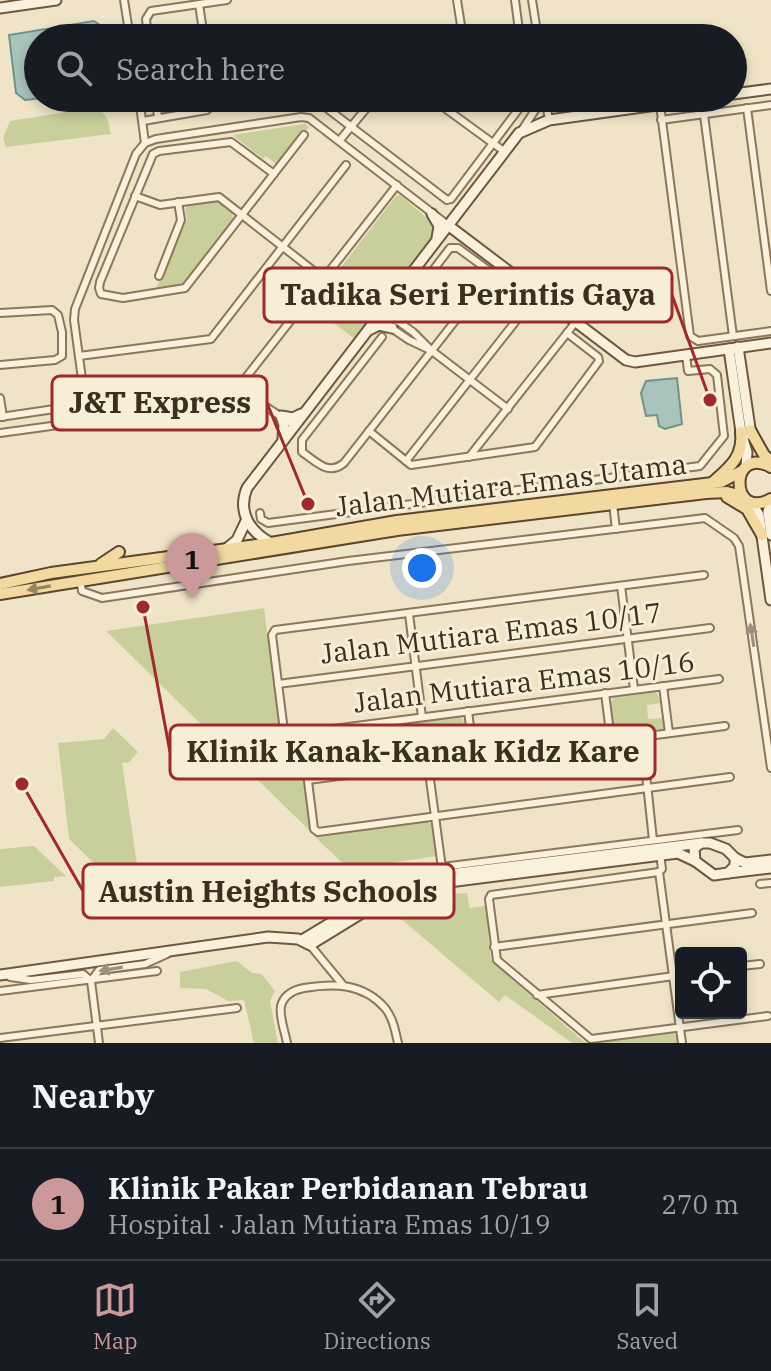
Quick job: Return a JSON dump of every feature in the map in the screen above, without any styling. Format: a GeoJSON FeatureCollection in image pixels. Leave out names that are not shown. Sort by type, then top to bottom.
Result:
{"type":"FeatureCollection","features":[{"type":"Feature","properties":{"kind":"main road"},"geometry":{"type":"LineString","coordinates":[[746,431],[769,465]]}},
{"type":"Feature","properties":{"kind":"main road"},"geometry":{"type":"LineString","coordinates":[[710,489],[739,456],[746,431]]}},
{"type":"Feature","properties":{"kind":"main road","name":"Jalan Mutiara Emas Utama"},"geometry":{"type":"LineString","coordinates":[[0,594],[81,586],[133,572],[397,530],[710,489],[744,469],[769,465]]}},
{"type":"Feature","properties":{"kind":"main road"},"geometry":{"type":"LineString","coordinates":[[744,469],[739,486],[747,499]]}},
{"type":"Feature","properties":{"kind":"main road"},"geometry":{"type":"LineString","coordinates":[[710,489],[762,503],[771,499]]}},
{"type":"Feature","properties":{"kind":"main road"},"geometry":{"type":"LineString","coordinates":[[710,489],[742,505],[766,535]]}},
{"type":"Feature","properties":{"kind":"main road","name":"Jalan Mutiara Emas Utama"},"geometry":{"type":"LineString","coordinates":[[0,584],[345,530],[623,494],[710,489]]}},
{"type":"Feature","properties":{"kind":"main road"},"geometry":{"type":"LineString","coordinates":[[92,568],[119,552]]}},
{"type":"Feature","properties":{"kind":"main road"},"geometry":{"type":"LineString","coordinates":[[121,564],[133,572]]}},
{"type":"Feature","properties":{"kind":"street"},"geometry":{"type":"LineString","coordinates":[[0,8],[56,0]]}},
{"type":"Feature","properties":{"kind":"street"},"geometry":{"type":"LineString","coordinates":[[124,0],[128,24]]}},
{"type":"Feature","properties":{"kind":"street"},"geometry":{"type":"LineString","coordinates":[[147,24],[149,13],[227,0]]}},
{"type":"Feature","properties":{"kind":"street"},"geometry":{"type":"LineString","coordinates":[[457,0],[461,24]]}},
{"type":"Feature","properties":{"kind":"street"},"geometry":{"type":"LineString","coordinates":[[515,0],[518,24]]}},
{"type":"Feature","properties":{"kind":"street"},"geometry":{"type":"LineString","coordinates":[[532,0],[536,24]]}},
{"type":"Feature","properties":{"kind":"street"},"geometry":{"type":"LineString","coordinates":[[199,4],[202,24]]}},
{"type":"Feature","properties":{"kind":"street"},"geometry":{"type":"LineString","coordinates":[[747,92],[771,89]]}},
{"type":"Feature","properties":{"kind":"street"},"geometry":{"type":"LineString","coordinates":[[771,105],[747,108],[771,291]]}},
{"type":"Feature","properties":{"kind":"street"},"geometry":{"type":"LineString","coordinates":[[141,112],[145,143]]}},
{"type":"Feature","properties":{"kind":"street"},"geometry":{"type":"LineString","coordinates":[[157,112],[158,118]]}},
{"type":"Feature","properties":{"kind":"street"},"geometry":{"type":"LineString","coordinates":[[143,121],[195,112]]}},
{"type":"Feature","properties":{"kind":"street"},"geometry":{"type":"LineString","coordinates":[[332,112],[445,200],[451,199],[516,112]]}},
{"type":"Feature","properties":{"kind":"street"},"geometry":{"type":"LineString","coordinates":[[340,140],[363,112]]}},
{"type":"Feature","properties":{"kind":"street"},"geometry":{"type":"LineString","coordinates":[[450,112],[505,152]]}},
{"type":"Feature","properties":{"kind":"street"},"geometry":{"type":"LineString","coordinates":[[226,549],[237,540],[246,521],[245,492],[534,112]]}},
{"type":"Feature","properties":{"kind":"street"},"geometry":{"type":"LineString","coordinates":[[547,112],[549,120]]}},
{"type":"Feature","properties":{"kind":"street"},"geometry":{"type":"LineString","coordinates":[[519,133],[549,120],[608,112]]}},
{"type":"Feature","properties":{"kind":"street"},"geometry":{"type":"LineString","coordinates":[[660,112],[691,338],[698,341],[771,331]]}},
{"type":"Feature","properties":{"kind":"street"},"geometry":{"type":"LineString","coordinates":[[661,120],[722,112]]}},
{"type":"Feature","properties":{"kind":"street"},"geometry":{"type":"LineString","coordinates":[[704,115],[733,336]]}},
{"type":"Feature","properties":{"kind":"street"},"geometry":{"type":"LineString","coordinates":[[88,423],[74,320],[76,303],[136,154],[145,143],[156,139],[301,117],[314,120],[432,214],[626,360],[771,343]]}},
{"type":"Feature","properties":{"kind":"street"},"geometry":{"type":"LineString","coordinates":[[274,174],[231,142],[159,151],[150,159],[99,285],[101,294],[123,298],[185,288],[274,174],[304,135]]}},
{"type":"Feature","properties":{"kind":"street"},"geometry":{"type":"LineString","coordinates":[[79,356],[211,339],[346,165]]}},
{"type":"Feature","properties":{"kind":"street"},"geometry":{"type":"LineString","coordinates":[[101,406],[237,387],[248,378],[397,185]]}},
{"type":"Feature","properties":{"kind":"street"},"geometry":{"type":"LineString","coordinates":[[135,196],[160,205],[217,197],[324,279]]}},
{"type":"Feature","properties":{"kind":"street"},"geometry":{"type":"LineString","coordinates":[[159,276],[181,220],[178,202]]}},
{"type":"Feature","properties":{"kind":"street"},"geometry":{"type":"LineString","coordinates":[[432,214],[450,216],[461,211]]}},
{"type":"Feature","properties":{"kind":"street"},"geometry":{"type":"LineString","coordinates":[[461,211],[465,238]]}},
{"type":"Feature","properties":{"kind":"street"},"geometry":{"type":"LineString","coordinates":[[432,214],[439,228],[434,244]]}},
{"type":"Feature","properties":{"kind":"street"},"geometry":{"type":"LineString","coordinates":[[434,244],[452,238],[465,238]]}},
{"type":"Feature","properties":{"kind":"street"},"geometry":{"type":"LineString","coordinates":[[363,336],[375,326],[396,320],[450,248],[458,248],[530,303],[406,461]]}},
{"type":"Feature","properties":{"kind":"street"},"geometry":{"type":"LineString","coordinates":[[382,337],[302,440],[302,452],[332,470],[344,463],[432,351],[487,280],[488,270]]}},
{"type":"Feature","properties":{"kind":"street"},"geometry":{"type":"LineString","coordinates":[[396,320],[392,306],[399,289]]}},
{"type":"Feature","properties":{"kind":"street"},"geometry":{"type":"LineString","coordinates":[[0,313],[52,310],[58,315],[60,323],[62,356],[55,360],[0,365]]}},
{"type":"Feature","properties":{"kind":"street"},"geometry":{"type":"LineString","coordinates":[[380,314],[413,332],[432,351],[508,409]]}},
{"type":"Feature","properties":{"kind":"street"},"geometry":{"type":"LineString","coordinates":[[469,457],[575,323]]}},
{"type":"Feature","properties":{"kind":"street"},"geometry":{"type":"LineString","coordinates":[[369,431],[411,465],[535,447],[599,361],[567,333]]}},
{"type":"Feature","properties":{"kind":"street"},"geometry":{"type":"LineString","coordinates":[[734,348],[746,431],[748,456],[744,469]]}},
{"type":"Feature","properties":{"kind":"street"},"geometry":{"type":"LineString","coordinates":[[260,513],[265,523],[700,466],[723,439],[724,427],[717,375],[710,369],[688,371],[686,355]]}},
{"type":"Feature","properties":{"kind":"street"},"geometry":{"type":"LineString","coordinates":[[0,398],[1,417],[68,407]]}},
{"type":"Feature","properties":{"kind":"street"},"geometry":{"type":"LineString","coordinates":[[0,433],[248,399],[260,403],[294,425]]}},
{"type":"Feature","properties":{"kind":"street"},"geometry":{"type":"LineString","coordinates":[[281,416],[293,418],[304,412]]}},
{"type":"Feature","properties":{"kind":"street"},"geometry":{"type":"LineString","coordinates":[[281,416],[284,425],[282,442]]}},
{"type":"Feature","properties":{"kind":"street"},"geometry":{"type":"LineString","coordinates":[[611,478],[616,489],[623,494]]}},
{"type":"Feature","properties":{"kind":"street"},"geometry":{"type":"LineString","coordinates":[[603,497],[609,490],[611,478]]}},
{"type":"Feature","properties":{"kind":"street"},"geometry":{"type":"LineString","coordinates":[[747,499],[759,515],[766,535]]}},
{"type":"Feature","properties":{"kind":"street"},"geometry":{"type":"LineString","coordinates":[[771,499],[766,535],[771,600]]}},
{"type":"Feature","properties":{"kind":"street"},"geometry":{"type":"LineString","coordinates":[[613,503],[616,529]]}},
{"type":"Feature","properties":{"kind":"street"},"geometry":{"type":"LineString","coordinates":[[325,515],[329,526],[345,530]]}},
{"type":"Feature","properties":{"kind":"street"},"geometry":{"type":"LineString","coordinates":[[309,536],[321,528],[325,515]]}},
{"type":"Feature","properties":{"kind":"street"},"geometry":{"type":"LineString","coordinates":[[81,586],[102,598],[374,558],[705,518],[734,538],[739,546],[771,768]]}},
{"type":"Feature","properties":{"kind":"street"},"geometry":{"type":"LineString","coordinates":[[246,521],[255,534],[271,543]]}},
{"type":"Feature","properties":{"kind":"street"},"geometry":{"type":"LineString","coordinates":[[278,684],[272,634],[279,630],[704,575]]}},
{"type":"Feature","properties":{"kind":"street"},"geometry":{"type":"LineString","coordinates":[[621,586],[634,689]]}},
{"type":"Feature","properties":{"kind":"street"},"geometry":{"type":"LineString","coordinates":[[409,614],[422,717]]}},
{"type":"Feature","properties":{"kind":"street","name":"Jalan Mutiara Emas 10/17"},"geometry":{"type":"LineString","coordinates":[[278,684],[710,628]]}},
{"type":"Feature","properties":{"kind":"street","name":"Jalan Mutiara Emas 10/16"},"geometry":{"type":"LineString","coordinates":[[278,684],[284,731],[287,734],[719,679]]}},
{"type":"Feature","properties":{"kind":"street"},"geometry":{"type":"LineString","coordinates":[[663,686],[669,733]]}},
{"type":"Feature","properties":{"kind":"street"},"geometry":{"type":"LineString","coordinates":[[605,693],[611,740]]}},
{"type":"Feature","properties":{"kind":"street"},"geometry":{"type":"LineString","coordinates":[[468,711],[474,758]]}},
{"type":"Feature","properties":{"kind":"street"},"geometry":{"type":"LineString","coordinates":[[372,724],[377,771]]}},
{"type":"Feature","properties":{"kind":"street"},"geometry":{"type":"LineString","coordinates":[[308,780],[725,726]]}},
{"type":"Feature","properties":{"kind":"street"},"geometry":{"type":"LineString","coordinates":[[302,733],[316,832],[730,777]]}},
{"type":"Feature","properties":{"kind":"street"},"geometry":{"type":"LineString","coordinates":[[642,737],[655,851],[662,869],[659,872],[675,966]]}},
{"type":"Feature","properties":{"kind":"street"},"geometry":{"type":"LineString","coordinates":[[428,765],[435,817],[448,875]]}},
{"type":"Feature","properties":{"kind":"street"},"geometry":{"type":"LineString","coordinates":[[655,851],[738,830]]}},
{"type":"Feature","properties":{"kind":"street"},"geometry":{"type":"LineString","coordinates":[[695,861],[693,850],[701,843]]}},
{"type":"Feature","properties":{"kind":"street"},"geometry":{"type":"LineString","coordinates":[[0,976],[268,937],[306,942],[409,879],[701,843],[719,845],[745,867],[771,868]]}},
{"type":"Feature","properties":{"kind":"street"},"geometry":{"type":"LineString","coordinates":[[655,851],[683,854],[714,875],[771,860]]}},
{"type":"Feature","properties":{"kind":"street"},"geometry":{"type":"LineString","coordinates":[[728,873],[735,866],[735,858]]}},
{"type":"Feature","properties":{"kind":"street"},"geometry":{"type":"LineString","coordinates":[[659,872],[495,893],[489,899],[498,961],[586,1038],[768,1016]]}},
{"type":"Feature","properties":{"kind":"street"},"geometry":{"type":"LineString","coordinates":[[760,884],[771,883]]}},
{"type":"Feature","properties":{"kind":"street"},"geometry":{"type":"LineString","coordinates":[[494,947],[752,913]]}},
{"type":"Feature","properties":{"kind":"street"},"geometry":{"type":"LineString","coordinates":[[306,942],[343,985]]}},
{"type":"Feature","properties":{"kind":"street"},"geometry":{"type":"LineString","coordinates":[[91,981],[99,970],[145,964],[174,951]]}},
{"type":"Feature","properties":{"kind":"street"},"geometry":{"type":"LineString","coordinates":[[747,965],[760,964]]}},
{"type":"Feature","properties":{"kind":"street"},"geometry":{"type":"LineString","coordinates":[[0,991],[157,971]]}},
{"type":"Feature","properties":{"kind":"street"},"geometry":{"type":"LineString","coordinates":[[0,976],[31,980],[83,974],[91,981],[99,1043]]}},
{"type":"Feature","properties":{"kind":"street"},"geometry":{"type":"LineString","coordinates":[[537,995],[675,975]]}},
{"type":"Feature","properties":{"kind":"street"},"geometry":{"type":"LineString","coordinates":[[287,1043],[281,1011],[283,1001],[289,993],[330,983],[362,991],[380,1003],[392,1019],[398,1043]]}},
{"type":"Feature","properties":{"kind":"street"},"geometry":{"type":"LineString","coordinates":[[0,1038],[237,1008]]}},
{"type":"Feature","properties":{"kind":"street"},"geometry":{"type":"LineString","coordinates":[[679,1019],[682,1043]]}},
{"type":"Feature","properties":{"kind":"green space"},"geometry":{"type":"Polygon","coordinates":[[[67,112],[102,112],[111,134],[6,147],[3,138],[10,121],[67,112]]]}},
{"type":"Feature","properties":{"kind":"green space"},"geometry":{"type":"Polygon","coordinates":[[[305,124],[309,127],[277,165],[266,156],[263,159],[233,135],[305,124]]]}},
{"type":"Feature","properties":{"kind":"green space"},"geometry":{"type":"Polygon","coordinates":[[[400,195],[435,225],[435,233],[356,340],[322,314],[333,299],[322,292],[396,196],[400,195]]]}},
{"type":"Feature","properties":{"kind":"green space"},"geometry":{"type":"Polygon","coordinates":[[[216,200],[232,211],[233,219],[186,281],[156,289],[187,219],[185,209],[189,204],[216,200]]]}},
{"type":"Feature","properties":{"kind":"green space"},"geometry":{"type":"Polygon","coordinates":[[[264,608],[281,743],[298,742],[312,833],[106,631],[264,608]]]}},
{"type":"Feature","properties":{"kind":"green space"},"geometry":{"type":"Polygon","coordinates":[[[656,692],[661,703],[647,705],[648,719],[663,718],[663,729],[615,734],[610,704],[614,698],[656,692]]]}},
{"type":"Feature","properties":{"kind":"green space"},"geometry":{"type":"Polygon","coordinates":[[[461,716],[467,729],[452,731],[453,745],[469,743],[468,753],[384,767],[380,764],[378,728],[461,716]]]}},
{"type":"Feature","properties":{"kind":"green space"},"geometry":{"type":"Polygon","coordinates":[[[113,728],[138,752],[129,762],[122,763],[144,911],[69,839],[58,743],[104,739],[113,728]]]}},
{"type":"Feature","properties":{"kind":"green space"},"geometry":{"type":"Polygon","coordinates":[[[428,821],[436,856],[384,864],[387,887],[373,892],[314,836],[428,821]]]}},
{"type":"Feature","properties":{"kind":"green space"},"geometry":{"type":"Polygon","coordinates":[[[34,846],[66,876],[54,877],[54,881],[0,887],[0,849],[34,846]]]}},
{"type":"Feature","properties":{"kind":"green space"},"geometry":{"type":"Polygon","coordinates":[[[467,893],[470,908],[485,906],[494,963],[584,1042],[673,1033],[678,1035],[679,1043],[572,1043],[505,995],[499,1002],[388,908],[410,897],[467,893]]]}},
{"type":"Feature","properties":{"kind":"green space"},"geometry":{"type":"Polygon","coordinates":[[[237,961],[252,973],[262,974],[275,991],[270,1001],[278,1043],[254,1043],[244,1000],[228,1001],[206,989],[180,988],[180,972],[237,961]]]}},
{"type":"Feature","properties":{"kind":"water"},"geometry":{"type":"Polygon","coordinates":[[[24,33],[24,99],[16,93],[9,35],[24,33]]]}},
{"type":"Feature","properties":{"kind":"water"},"geometry":{"type":"Polygon","coordinates":[[[677,378],[682,424],[665,429],[659,426],[657,415],[646,416],[641,393],[646,381],[677,378]]]}},
{"type":"Feature","properties":{"kind":"place","name":"Tadika Seri Perintis Gaya"},"geometry":{"type":"Point","coordinates":[710,400]}},
{"type":"Feature","properties":{"kind":"place","name":"J&T Express"},"geometry":{"type":"Point","coordinates":[308,504]}},
{"type":"Feature","properties":{"kind":"place","name":"Klinik Pakar Perbidanan Tebrau"},"geometry":{"type":"Point","coordinates":[192,599]}},
{"type":"Feature","properties":{"kind":"place","name":"Klinik Kanak-Kanak Kidz Kare"},"geometry":{"type":"Point","coordinates":[143,607]}},
{"type":"Feature","properties":{"kind":"place","name":"Austin Heights Schools"},"geometry":{"type":"Point","coordinates":[22,784]}}]}
